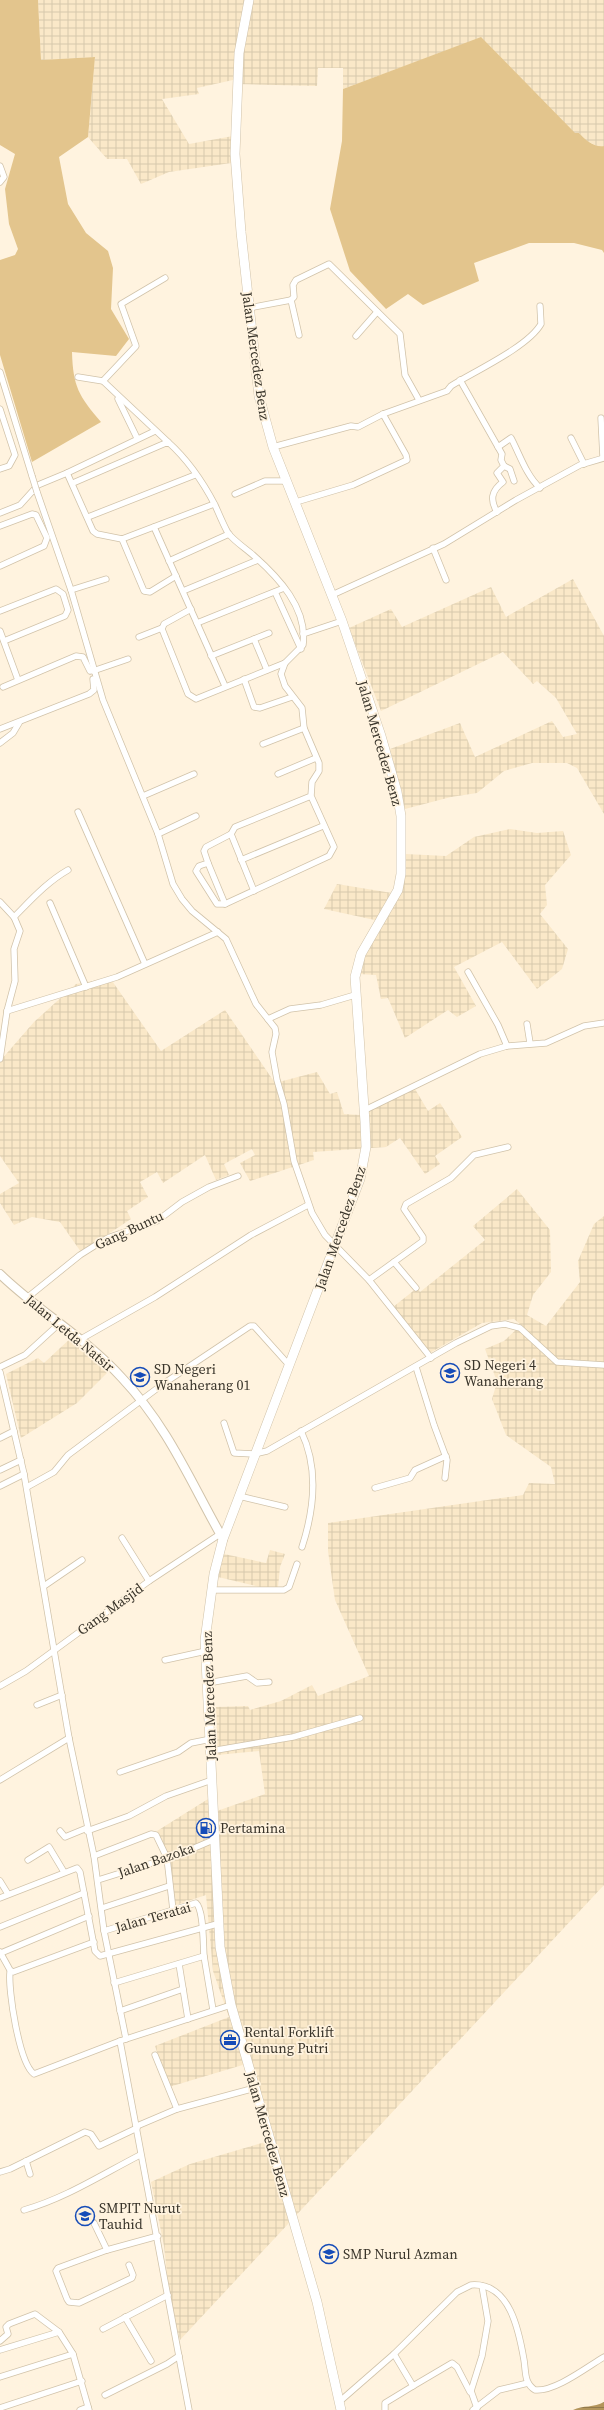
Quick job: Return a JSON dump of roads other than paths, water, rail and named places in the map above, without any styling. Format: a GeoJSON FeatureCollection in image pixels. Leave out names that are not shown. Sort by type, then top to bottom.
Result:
{"type":"FeatureCollection","features":[{"type":"Feature","properties":{"kind":"main road","name":"Jalan Mercedez Benz"},"geometry":{"type":"LineString","coordinates":[[249,0],[239,53],[235,154],[249,308],[259,396],[273,447],[342,621],[381,736],[397,792],[402,824],[401,874],[398,890],[361,954],[356,973],[355,995],[365,1110],[366,1147],[362,1169],[336,1248],[222,1537],[211,1590],[206,1651],[211,1739],[217,1924],[225,1982],[317,2302],[340,2406]]}},
{"type":"Feature","properties":{"kind":"street"},"geometry":{"type":"LineString","coordinates":[[0,166],[4,177],[0,182]]}},
{"type":"Feature","properties":{"kind":"street"},"geometry":{"type":"LineString","coordinates":[[299,335],[291,300],[294,296],[293,285],[296,280],[330,264],[400,334],[405,375],[419,400]]}},
{"type":"Feature","properties":{"kind":"street"},"geometry":{"type":"LineString","coordinates":[[103,381],[136,346],[121,304],[165,278]]}},
{"type":"Feature","properties":{"kind":"street"},"geometry":{"type":"LineString","coordinates":[[249,308],[291,300]]}},
{"type":"Feature","properties":{"kind":"street"},"geometry":{"type":"LineString","coordinates":[[273,447],[351,426],[358,427],[383,414],[447,391],[460,380],[502,356],[536,330],[541,324],[540,306]]}},
{"type":"Feature","properties":{"kind":"street"},"geometry":{"type":"LineString","coordinates":[[356,336],[377,312]]}},
{"type":"Feature","properties":{"kind":"street"},"geometry":{"type":"LineString","coordinates":[[0,372],[37,492],[71,590],[93,671],[103,700],[158,834],[177,892],[192,911],[218,932],[230,946],[247,986],[276,1031],[272,1052],[276,1080],[284,1104],[294,1161],[308,1205],[319,1228],[336,1248],[369,1280],[431,1358]]}},
{"type":"Feature","properties":{"kind":"street"},"geometry":{"type":"LineString","coordinates":[[78,377],[103,381],[117,397],[168,442],[184,459],[214,504],[229,534],[258,560],[295,602],[303,634],[301,649],[285,663],[196,698],[190,696],[162,628]]}},
{"type":"Feature","properties":{"kind":"street"},"geometry":{"type":"LineString","coordinates":[[460,380],[498,447],[504,466],[510,469],[514,481]]}},
{"type":"Feature","properties":{"kind":"street"},"geometry":{"type":"LineString","coordinates":[[117,397],[137,438]]}},
{"type":"Feature","properties":{"kind":"street"},"geometry":{"type":"LineString","coordinates":[[0,409],[2,426],[15,455],[9,466],[0,469]]}},
{"type":"Feature","properties":{"kind":"street"},"geometry":{"type":"LineString","coordinates":[[296,502],[353,485],[405,462],[407,458],[383,414]]}},
{"type":"Feature","properties":{"kind":"street"},"geometry":{"type":"LineString","coordinates":[[332,595],[433,548],[584,464],[604,458],[601,418]]}},
{"type":"Feature","properties":{"kind":"street"},"geometry":{"type":"LineString","coordinates":[[0,513],[20,504],[35,486],[67,473],[137,438],[155,431]]}},
{"type":"Feature","properties":{"kind":"street"},"geometry":{"type":"LineString","coordinates":[[498,447],[511,438],[524,461],[530,478],[540,488]]}},
{"type":"Feature","properties":{"kind":"street"},"geometry":{"type":"LineString","coordinates":[[571,438],[584,464]]}},
{"type":"Feature","properties":{"kind":"street"},"geometry":{"type":"LineString","coordinates":[[73,483],[168,442]]}},
{"type":"Feature","properties":{"kind":"street"},"geometry":{"type":"LineString","coordinates":[[497,512],[492,496],[495,487],[503,482],[498,471],[504,466]]}},
{"type":"Feature","properties":{"kind":"street"},"geometry":{"type":"LineString","coordinates":[[67,473],[73,483],[94,533],[122,539],[214,504]]}},
{"type":"Feature","properties":{"kind":"street"},"geometry":{"type":"LineString","coordinates":[[88,517],[195,474]]}},
{"type":"Feature","properties":{"kind":"street"},"geometry":{"type":"LineString","coordinates":[[235,494],[265,481],[287,481]]}},
{"type":"Feature","properties":{"kind":"street"},"geometry":{"type":"LineString","coordinates":[[0,526],[32,514],[36,515],[47,538],[44,546],[0,566]]}},
{"type":"Feature","properties":{"kind":"street"},"geometry":{"type":"LineString","coordinates":[[154,527],[225,686]]}},
{"type":"Feature","properties":{"kind":"street"},"geometry":{"type":"LineString","coordinates":[[169,561],[229,534]]}},
{"type":"Feature","properties":{"kind":"street"},"geometry":{"type":"LineString","coordinates":[[122,539],[144,591],[150,592],[176,576]]}},
{"type":"Feature","properties":{"kind":"street"},"geometry":{"type":"LineString","coordinates":[[433,548],[446,580]]}},
{"type":"Feature","properties":{"kind":"street"},"geometry":{"type":"LineString","coordinates":[[183,591],[258,560]]}},
{"type":"Feature","properties":{"kind":"street"},"geometry":{"type":"LineString","coordinates":[[71,590],[106,579]]}},
{"type":"Feature","properties":{"kind":"street"},"geometry":{"type":"LineString","coordinates":[[197,623],[284,588]]}},
{"type":"Feature","properties":{"kind":"street"},"geometry":{"type":"LineString","coordinates":[[0,611],[56,589],[63,594],[68,610],[65,616],[4,641]]}},
{"type":"Feature","properties":{"kind":"street"},"geometry":{"type":"LineString","coordinates":[[275,592],[301,649]]}},
{"type":"Feature","properties":{"kind":"street"},"geometry":{"type":"LineString","coordinates":[[139,637],[162,628],[164,624],[191,609]]}},
{"type":"Feature","properties":{"kind":"street"},"geometry":{"type":"LineString","coordinates":[[303,634],[342,621]]}},
{"type":"Feature","properties":{"kind":"street"},"geometry":{"type":"LineString","coordinates":[[0,631],[18,680]]}},
{"type":"Feature","properties":{"kind":"street"},"geometry":{"type":"LineString","coordinates":[[211,656],[269,633]]}},
{"type":"Feature","properties":{"kind":"street"},"geometry":{"type":"LineString","coordinates":[[254,639],[267,670]]}},
{"type":"Feature","properties":{"kind":"street"},"geometry":{"type":"LineString","coordinates":[[0,729],[19,723],[89,694],[94,690],[94,682],[90,669],[80,656],[3,687]]}},
{"type":"Feature","properties":{"kind":"street"},"geometry":{"type":"LineString","coordinates":[[93,671],[128,659]]}},
{"type":"Feature","properties":{"kind":"street"},"geometry":{"type":"LineString","coordinates":[[208,863],[197,869],[198,877],[217,904],[225,904],[329,856],[334,847],[323,826],[311,796],[313,778],[320,766],[304,728],[302,708],[297,699],[292,697],[282,681],[282,671],[285,663]]}},
{"type":"Feature","properties":{"kind":"street"},"geometry":{"type":"LineString","coordinates":[[244,679],[254,707],[260,708],[292,697]]}},
{"type":"Feature","properties":{"kind":"street"},"geometry":{"type":"LineString","coordinates":[[0,742],[14,733],[19,723]]}},
{"type":"Feature","properties":{"kind":"street"},"geometry":{"type":"LineString","coordinates":[[263,744],[304,728]]}},
{"type":"Feature","properties":{"kind":"street"},"geometry":{"type":"LineString","coordinates":[[278,774],[316,758]]}},
{"type":"Feature","properties":{"kind":"street"},"geometry":{"type":"LineString","coordinates":[[143,796],[194,774]]}},
{"type":"Feature","properties":{"kind":"street"},"geometry":{"type":"LineString","coordinates":[[225,904],[204,851],[206,847],[231,834],[235,827],[311,796]]}},
{"type":"Feature","properties":{"kind":"street"},"geometry":{"type":"LineString","coordinates":[[78,812],[145,964]]}},
{"type":"Feature","properties":{"kind":"street"},"geometry":{"type":"LineString","coordinates":[[158,834],[196,816]]}},
{"type":"Feature","properties":{"kind":"street"},"geometry":{"type":"LineString","coordinates":[[241,860],[323,826]]}},
{"type":"Feature","properties":{"kind":"street"},"geometry":{"type":"LineString","coordinates":[[231,834],[254,891]]}},
{"type":"Feature","properties":{"kind":"street"},"geometry":{"type":"LineString","coordinates":[[14,917],[34,899],[49,882],[68,870]]}},
{"type":"Feature","properties":{"kind":"street"},"geometry":{"type":"LineString","coordinates":[[0,902],[14,917],[19,934],[14,949],[15,982],[7,1011],[0,1059]]}},
{"type":"Feature","properties":{"kind":"street"},"geometry":{"type":"LineString","coordinates":[[50,903],[86,987]]}},
{"type":"Feature","properties":{"kind":"street"},"geometry":{"type":"LineString","coordinates":[[7,1011],[117,977],[218,932]]}},
{"type":"Feature","properties":{"kind":"street"},"geometry":{"type":"LineString","coordinates":[[468,972],[498,1025],[507,1046]]}},
{"type":"Feature","properties":{"kind":"street"},"geometry":{"type":"LineString","coordinates":[[268,1019],[290,1009],[321,1005],[355,995]]}},
{"type":"Feature","properties":{"kind":"street"},"geometry":{"type":"LineString","coordinates":[[365,1110],[469,1058],[507,1046],[554,1040],[584,1026],[604,1023]]}},
{"type":"Feature","properties":{"kind":"street"},"geometry":{"type":"LineString","coordinates":[[527,1024],[530,1043]]}},
{"type":"Feature","properties":{"kind":"street"},"geometry":{"type":"LineString","coordinates":[[369,1280],[423,1240],[404,1209],[406,1204],[451,1178],[464,1162],[474,1155],[508,1147]]}},
{"type":"Feature","properties":{"kind":"street","name":"Gang Buntu"},"geometry":{"type":"LineString","coordinates":[[28,1297],[80,1255],[99,1243],[110,1237],[157,1221],[182,1202],[209,1187],[238,1176]]}},
{"type":"Feature","properties":{"kind":"street"},"geometry":{"type":"LineString","coordinates":[[81,1339],[161,1293],[251,1235],[308,1205]]}},
{"type":"Feature","properties":{"kind":"street"},"geometry":{"type":"LineString","coordinates":[[394,1262],[416,1288]]}},
{"type":"Feature","properties":{"kind":"street","name":"Jalan Letda Natsir"},"geometry":{"type":"LineString","coordinates":[[0,1274],[81,1339],[121,1377],[142,1401],[175,1448],[222,1537]]}},
{"type":"Feature","properties":{"kind":"street"},"geometry":{"type":"LineString","coordinates":[[0,1367],[25,1355],[60,1322]]}},
{"type":"Feature","properties":{"kind":"street"},"geometry":{"type":"LineString","coordinates":[[224,1423],[233,1452],[254,1454],[267,1451],[485,1329],[506,1324],[520,1328],[557,1362],[604,1365]]}},
{"type":"Feature","properties":{"kind":"street"},"geometry":{"type":"LineString","coordinates":[[27,1487],[54,1472],[68,1455],[177,1374],[252,1325],[290,1365]]}},
{"type":"Feature","properties":{"kind":"street"},"geometry":{"type":"LineString","coordinates":[[416,1367],[434,1425],[448,1462],[445,1478]]}},
{"type":"Feature","properties":{"kind":"street"},"geometry":{"type":"LineString","coordinates":[[0,1372],[27,1487],[69,1738],[87,1829],[94,1856],[104,1931],[120,2011],[140,2155],[158,2236],[189,2410]]}},
{"type":"Feature","properties":{"kind":"street"},"geometry":{"type":"LineString","coordinates":[[0,1438],[14,1431]]}},
{"type":"Feature","properties":{"kind":"street"},"geometry":{"type":"LineString","coordinates":[[301,1431],[310,1454],[313,1504],[302,1547]]}},
{"type":"Feature","properties":{"kind":"street"},"geometry":{"type":"LineString","coordinates":[[375,1488],[410,1478],[415,1470],[446,1456]]}},
{"type":"Feature","properties":{"kind":"street"},"geometry":{"type":"LineString","coordinates":[[0,1470],[21,1460]]}},
{"type":"Feature","properties":{"kind":"street"},"geometry":{"type":"LineString","coordinates":[[0,1486],[24,1474]]}},
{"type":"Feature","properties":{"kind":"street"},"geometry":{"type":"LineString","coordinates":[[239,1496],[285,1507]]}},
{"type":"Feature","properties":{"kind":"street","name":"Gang Masjid"},"geometry":{"type":"LineString","coordinates":[[0,1686],[26,1671],[149,1580],[222,1537]]}},
{"type":"Feature","properties":{"kind":"street"},"geometry":{"type":"LineString","coordinates":[[122,1538],[149,1580]]}},
{"type":"Feature","properties":{"kind":"street"},"geometry":{"type":"LineString","coordinates":[[44,1586],[82,1560]]}},
{"type":"Feature","properties":{"kind":"street"},"geometry":{"type":"LineString","coordinates":[[211,1590],[284,1590],[289,1587],[297,1564]]}},
{"type":"Feature","properties":{"kind":"street"},"geometry":{"type":"LineString","coordinates":[[164,1660],[206,1651]]}},
{"type":"Feature","properties":{"kind":"street"},"geometry":{"type":"LineString","coordinates":[[208,1682],[247,1676],[257,1682],[269,1682]]}},
{"type":"Feature","properties":{"kind":"street"},"geometry":{"type":"LineString","coordinates":[[37,1705],[62,1695]]}},
{"type":"Feature","properties":{"kind":"street"},"geometry":{"type":"LineString","coordinates":[[211,1751],[293,1737],[360,1718]]}},
{"type":"Feature","properties":{"kind":"street"},"geometry":{"type":"LineString","coordinates":[[0,1780],[69,1738]]}},
{"type":"Feature","properties":{"kind":"street"},"geometry":{"type":"LineString","coordinates":[[120,1772],[178,1752],[191,1743],[211,1739]]}},
{"type":"Feature","properties":{"kind":"street"},"geometry":{"type":"LineString","coordinates":[[60,1831],[66,1837],[129,1816],[166,1796],[212,1780]]}},
{"type":"Feature","properties":{"kind":"street"},"geometry":{"type":"LineString","coordinates":[[94,1856],[153,1834],[157,1837],[167,1858],[169,1886],[173,1910]]}},
{"type":"Feature","properties":{"kind":"street","name":"Jalan Bazoka"},"geometry":{"type":"LineString","coordinates":[[98,1880],[167,1858],[214,1840]]}},
{"type":"Feature","properties":{"kind":"street"},"geometry":{"type":"LineString","coordinates":[[28,1860],[49,1847],[64,1872]]}},
{"type":"Feature","properties":{"kind":"street"},"geometry":{"type":"LineString","coordinates":[[0,1898],[64,1872],[76,1868],[79,1869],[94,1942],[97,1953],[100,1956],[109,1955],[217,1924]]}},
{"type":"Feature","properties":{"kind":"street"},"geometry":{"type":"LineString","coordinates":[[0,1881],[8,1894]]}},
{"type":"Feature","properties":{"kind":"street"},"geometry":{"type":"LineString","coordinates":[[102,1908],[169,1886]]}},
{"type":"Feature","properties":{"kind":"street"},"geometry":{"type":"LineString","coordinates":[[0,1927],[84,1893]]}},
{"type":"Feature","properties":{"kind":"street","name":"Jalan Teratai"},"geometry":{"type":"LineString","coordinates":[[104,1931],[194,1903],[198,1904],[203,1929],[204,1956],[213,2010]]}},
{"type":"Feature","properties":{"kind":"street"},"geometry":{"type":"LineString","coordinates":[[89,1916],[0,1952],[10,1972],[10,1995],[19,2040],[30,2072],[34,2074],[123,2040],[231,2005]]}},
{"type":"Feature","properties":{"kind":"street"},"geometry":{"type":"LineString","coordinates":[[10,1972],[14,1972],[94,1942]]}},
{"type":"Feature","properties":{"kind":"street"},"geometry":{"type":"LineString","coordinates":[[114,1983],[204,1956]]}},
{"type":"Feature","properties":{"kind":"street"},"geometry":{"type":"LineString","coordinates":[[179,1964],[188,2018]]}},
{"type":"Feature","properties":{"kind":"street"},"geometry":{"type":"LineString","coordinates":[[120,2011],[183,1989]]}},
{"type":"Feature","properties":{"kind":"street"},"geometry":{"type":"LineString","coordinates":[[155,2056],[178,2109]]}},
{"type":"Feature","properties":{"kind":"street"},"geometry":{"type":"LineString","coordinates":[[0,2172],[85,2132],[91,2134],[98,2146],[178,2109],[255,2088]]}},
{"type":"Feature","properties":{"kind":"street"},"geometry":{"type":"LineString","coordinates":[[24,2210],[50,2203],[77,2191],[104,2174],[140,2155]]}},
{"type":"Feature","properties":{"kind":"street"},"geometry":{"type":"LineString","coordinates":[[26,2161],[30,2174]]}},
{"type":"Feature","properties":{"kind":"street"},"geometry":{"type":"LineString","coordinates":[[94,2223],[107,2250]]}},
{"type":"Feature","properties":{"kind":"street"},"geometry":{"type":"LineString","coordinates":[[129,2266],[133,2276],[132,2278],[82,2302],[69,2302],[57,2269],[107,2250],[158,2236]]}},
{"type":"Feature","properties":{"kind":"street"},"geometry":{"type":"LineString","coordinates":[[340,2406],[458,2292],[467,2286],[482,2286],[496,2293],[509,2306],[522,2351],[528,2383],[535,2390],[544,2389],[563,2382],[604,2356]]}},
{"type":"Feature","properties":{"kind":"street"},"geometry":{"type":"LineString","coordinates":[[471,2394],[473,2379],[482,2356],[487,2330],[487,2312],[482,2286]]}},
{"type":"Feature","properties":{"kind":"street"},"geometry":{"type":"LineString","coordinates":[[103,2329],[168,2295]]}},
{"type":"Feature","properties":{"kind":"street"},"geometry":{"type":"LineString","coordinates":[[0,2341],[8,2334],[6,2327],[9,2324],[32,2314],[38,2316],[59,2332],[73,2354],[82,2382],[88,2409],[80,2410]]}},
{"type":"Feature","properties":{"kind":"street"},"geometry":{"type":"LineString","coordinates":[[125,2317],[151,2361]]}},
{"type":"Feature","properties":{"kind":"street"},"geometry":{"type":"LineString","coordinates":[[0,2350],[59,2332]]}},
{"type":"Feature","properties":{"kind":"street"},"geometry":{"type":"LineString","coordinates":[[0,2377],[73,2354]]}},
{"type":"Feature","properties":{"kind":"street"},"geometry":{"type":"LineString","coordinates":[[394,2354],[413,2386]]}},
{"type":"Feature","properties":{"kind":"street"},"geometry":{"type":"LineString","coordinates":[[105,2395],[167,2364],[179,2356]]}},
{"type":"Feature","properties":{"kind":"street"},"geometry":{"type":"LineString","coordinates":[[385,2410],[385,2403],[452,2363],[457,2367],[471,2394],[475,2409],[499,2390],[528,2383]]}},
{"type":"Feature","properties":{"kind":"street"},"geometry":{"type":"LineString","coordinates":[[0,2408],[82,2382]]}},
{"type":"Feature","properties":{"kind":"place","name":"SD Negeri 4 Wanaherang"},"geometry":{"type":"Point","coordinates":[450,1373]}},
{"type":"Feature","properties":{"kind":"place","name":"SD Negeri Wanaherang 01"},"geometry":{"type":"Point","coordinates":[140,1377]}},
{"type":"Feature","properties":{"kind":"place","name":"Pertamina"},"geometry":{"type":"Point","coordinates":[206,1828]}},
{"type":"Feature","properties":{"kind":"place","name":"Rental Forklift Gunung Putri"},"geometry":{"type":"Point","coordinates":[230,2040]}},
{"type":"Feature","properties":{"kind":"place","name":"SMPIT Nurut Tauhid"},"geometry":{"type":"Point","coordinates":[85,2216]}},
{"type":"Feature","properties":{"kind":"place","name":"SMP Nurul Azman"},"geometry":{"type":"Point","coordinates":[329,2254]}}]}
